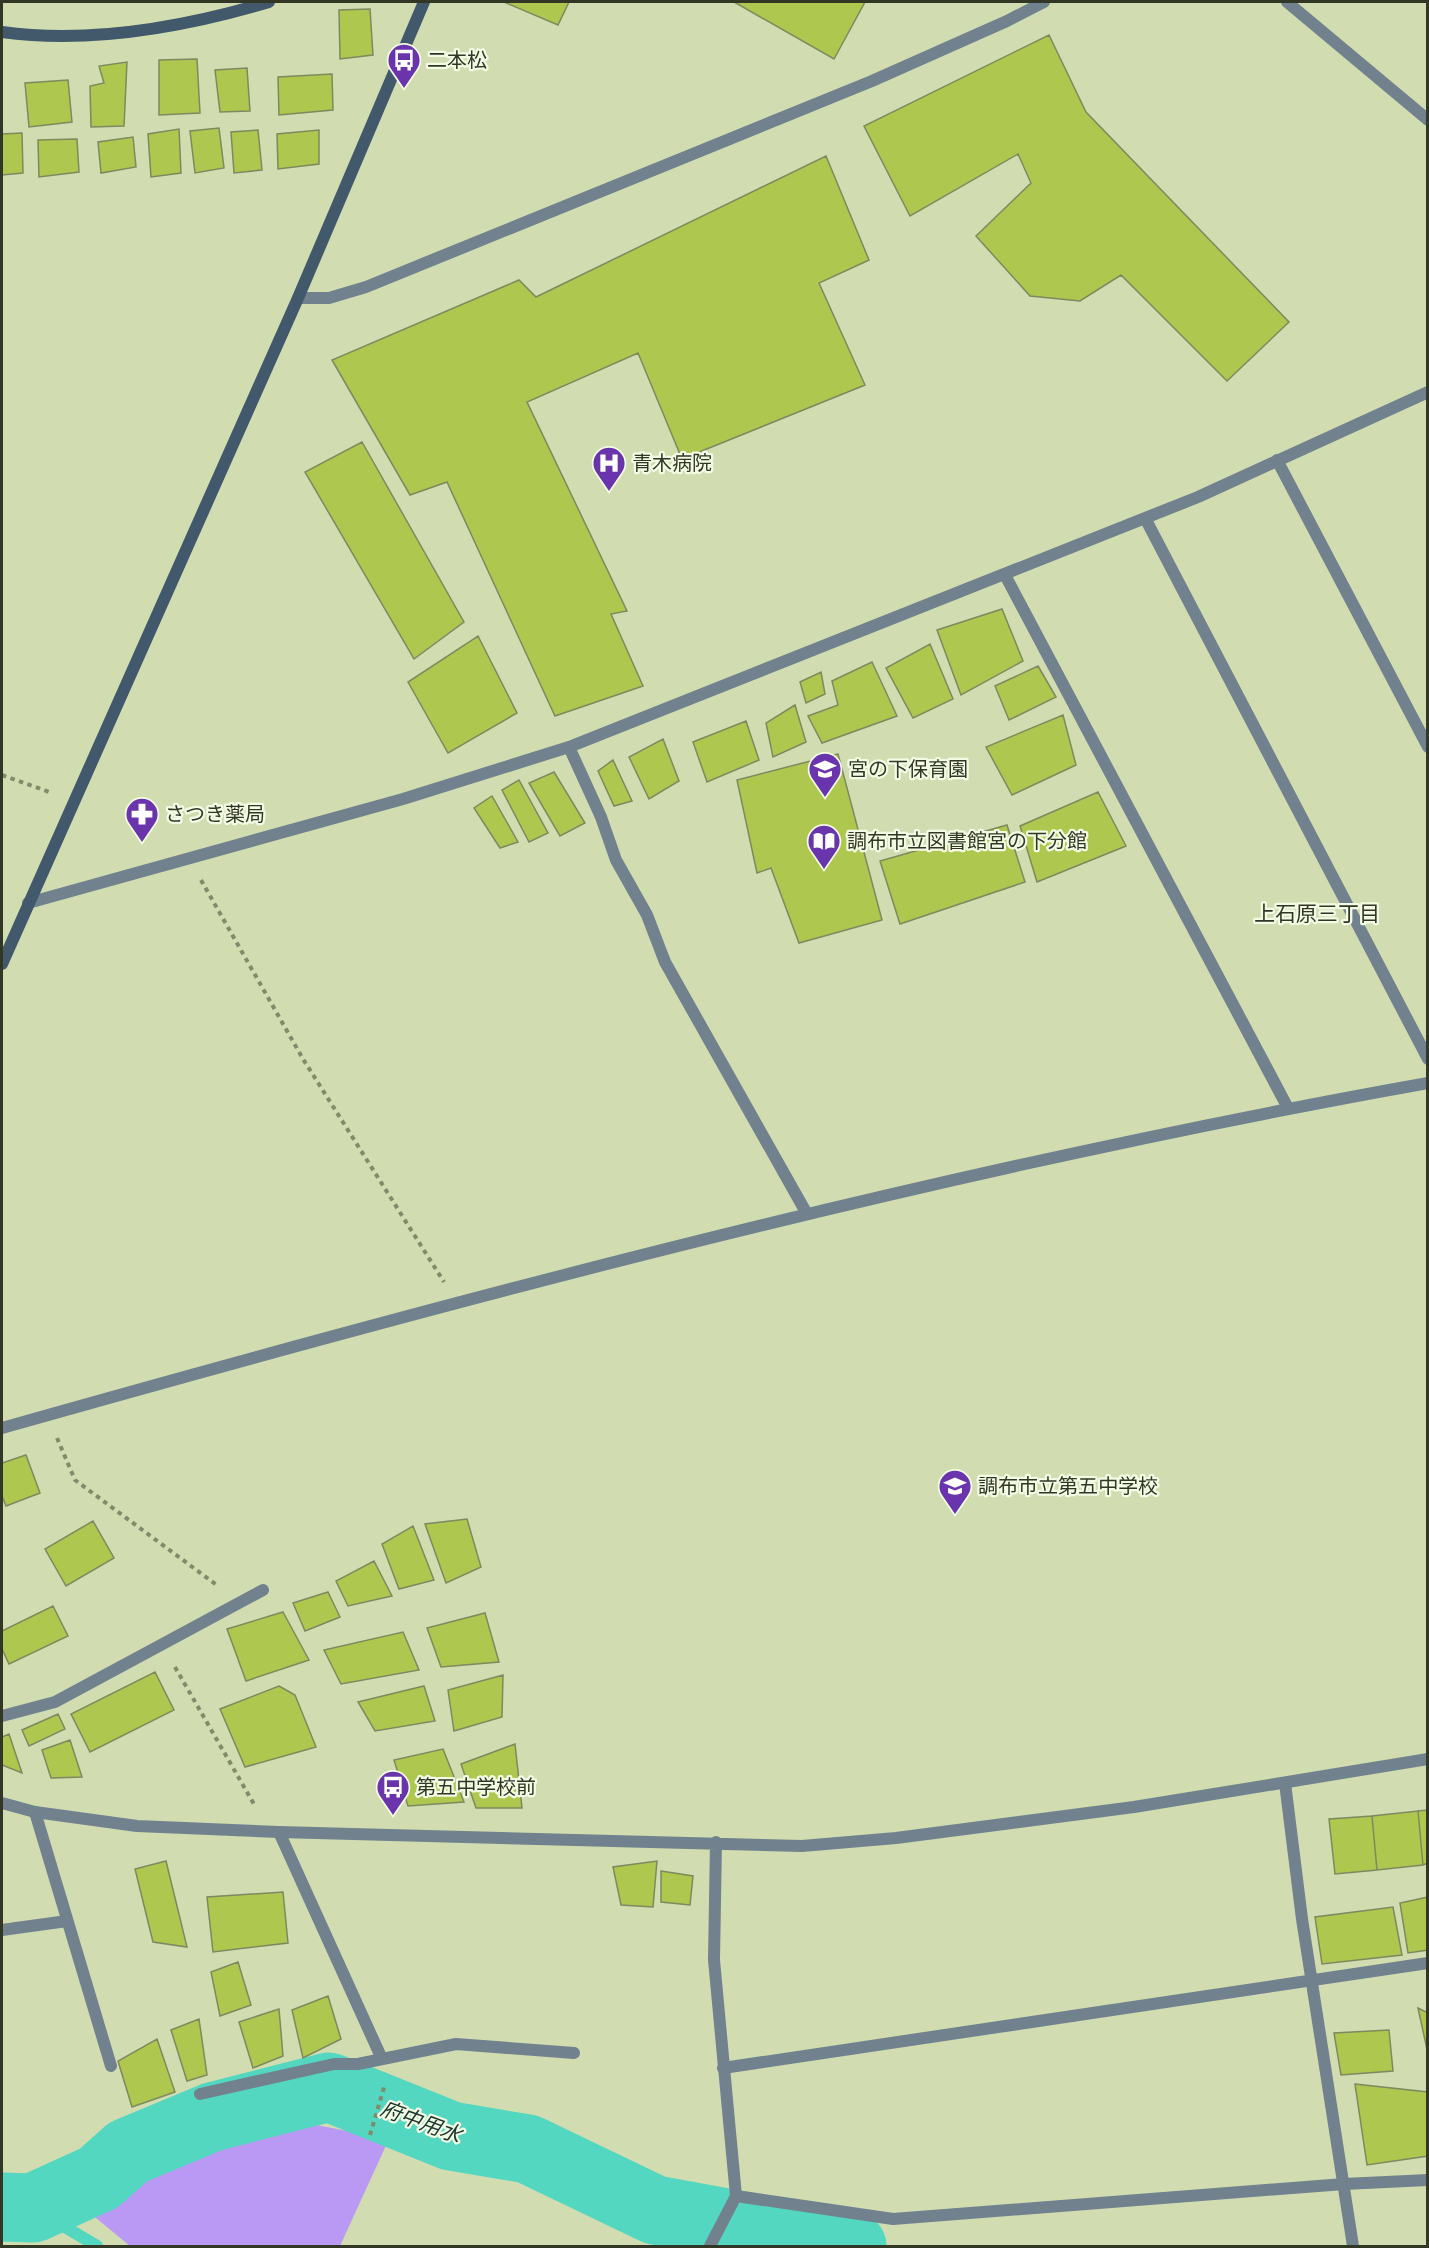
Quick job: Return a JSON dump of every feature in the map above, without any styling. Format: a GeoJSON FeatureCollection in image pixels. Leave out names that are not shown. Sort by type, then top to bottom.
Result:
{"type":"FeatureCollection","features":[{"type":"Feature","properties":{"kind":"street"},"geometry":{"type":"LineString","coordinates":[[2,32],[41,38],[139,30],[234,12],[269,2]]}},
{"type":"Feature","properties":{"kind":"street"},"geometry":{"type":"LineString","coordinates":[[2,964],[298,298],[424,2]]}},
{"type":"Feature","properties":{"kind":"street"},"geometry":{"type":"LineString","coordinates":[[298,298],[329,298],[366,287],[872,81],[1007,21],[1044,2]]}},
{"type":"Feature","properties":{"kind":"street"},"geometry":{"type":"LineString","coordinates":[[1287,2],[1428,120]]}},
{"type":"Feature","properties":{"kind":"street"},"geometry":{"type":"LineString","coordinates":[[28,903],[403,799],[568,747],[1145,518],[1428,392]]}},
{"type":"Feature","properties":{"kind":"street"},"geometry":{"type":"LineString","coordinates":[[1277,460],[1428,747]]}},
{"type":"Feature","properties":{"kind":"street"},"geometry":{"type":"LineString","coordinates":[[1145,518],[1428,1059]]}},
{"type":"Feature","properties":{"kind":"street"},"geometry":{"type":"LineString","coordinates":[[1005,575],[1288,1108]]}},
{"type":"Feature","properties":{"kind":"street"},"geometry":{"type":"LineString","coordinates":[[568,747],[601,817],[616,860],[647,915],[665,962],[807,1214]]}},
{"type":"Feature","properties":{"kind":"street"},"geometry":{"type":"LineString","coordinates":[[2,1428],[457,1303],[807,1214],[1288,1108],[1428,1083]]}},
{"type":"Feature","properties":{"kind":"street"},"geometry":{"type":"LineString","coordinates":[[2,1716],[55,1702],[263,1590]]}},
{"type":"Feature","properties":{"kind":"street"},"geometry":{"type":"LineString","coordinates":[[2,1803],[35,1812],[137,1826],[274,1832],[802,1846],[896,1838],[1134,1807],[1428,1759]]}},
{"type":"Feature","properties":{"kind":"street"},"geometry":{"type":"LineString","coordinates":[[1285,1782],[1302,1919],[1353,2247]]}},
{"type":"Feature","properties":{"kind":"street"},"geometry":{"type":"LineString","coordinates":[[35,1812],[111,2066]]}},
{"type":"Feature","properties":{"kind":"street"},"geometry":{"type":"LineString","coordinates":[[274,1832],[382,2059]]}},
{"type":"Feature","properties":{"kind":"street"},"geometry":{"type":"LineString","coordinates":[[712,2243],[736,2196],[714,1960],[716,1842]]}},
{"type":"Feature","properties":{"kind":"street"},"geometry":{"type":"LineString","coordinates":[[2,1930],[67,1921]]}},
{"type":"Feature","properties":{"kind":"street"},"geometry":{"type":"LineString","coordinates":[[723,2068],[1428,1963]]}},
{"type":"Feature","properties":{"kind":"street"},"geometry":{"type":"LineString","coordinates":[[200,2094],[334,2064],[358,2064],[456,2044],[574,2054]]}},
{"type":"Feature","properties":{"kind":"street"},"geometry":{"type":"LineString","coordinates":[[736,2196],[893,2219],[1344,2184],[1428,2180]]}},
{"type":"Feature","properties":{"kind":"path"},"geometry":{"type":"LineString","coordinates":[[2,775],[74,801]]}},
{"type":"Feature","properties":{"kind":"path"},"geometry":{"type":"LineString","coordinates":[[189,859],[303,1059],[457,1303]]}},
{"type":"Feature","properties":{"kind":"path"},"geometry":{"type":"LineString","coordinates":[[49,1414],[75,1480],[239,1602]]}},
{"type":"Feature","properties":{"kind":"path"},"geometry":{"type":"LineString","coordinates":[[157,1646],[172,1661],[274,1832]]}},
{"type":"Feature","properties":{"kind":"path"},"geometry":{"type":"LineString","coordinates":[[370,2135],[386,2089]]}},
{"type":"Feature","properties":{"kind":"shaded area"},"geometry":{"type":"Polygon","coordinates":[[[306,2123],[389,2139],[340,2246],[130,2246],[90,2213],[164,2162],[306,2123]]]}},
{"type":"Feature","properties":{"kind":"building"},"geometry":{"type":"Polygon","coordinates":[[[504,2],[569,2],[558,25],[504,2]]]}},
{"type":"Feature","properties":{"kind":"building"},"geometry":{"type":"Polygon","coordinates":[[[734,2],[865,2],[834,59],[734,2]]]}},
{"type":"Feature","properties":{"kind":"building"},"geometry":{"type":"Polygon","coordinates":[[[370,9],[373,55],[340,59],[339,10],[370,9]]]}},
{"type":"Feature","properties":{"kind":"building"},"geometry":{"type":"Polygon","coordinates":[[[1049,35],[1086,112],[1289,322],[1227,381],[1121,275],[1080,301],[1030,296],[976,236],[1031,183],[1018,154],[910,216],[864,126],[1049,35]]]}},
{"type":"Feature","properties":{"kind":"building"},"geometry":{"type":"Polygon","coordinates":[[[197,59],[200,113],[159,115],[159,60],[197,59]]]}},
{"type":"Feature","properties":{"kind":"building"},"geometry":{"type":"Polygon","coordinates":[[[127,62],[124,126],[91,127],[90,86],[104,83],[99,66],[127,62]]]}},
{"type":"Feature","properties":{"kind":"building"},"geometry":{"type":"Polygon","coordinates":[[[247,68],[250,111],[220,112],[215,70],[247,68]]]}},
{"type":"Feature","properties":{"kind":"building"},"geometry":{"type":"Polygon","coordinates":[[[332,74],[333,110],[279,115],[278,77],[332,74]]]}},
{"type":"Feature","properties":{"kind":"building"},"geometry":{"type":"Polygon","coordinates":[[[68,80],[72,122],[29,127],[25,83],[68,80]]]}},
{"type":"Feature","properties":{"kind":"building"},"geometry":{"type":"Polygon","coordinates":[[[219,128],[224,168],[195,173],[190,131],[219,128]]]}},
{"type":"Feature","properties":{"kind":"building"},"geometry":{"type":"Polygon","coordinates":[[[179,129],[181,173],[151,177],[148,134],[179,129]]]}},
{"type":"Feature","properties":{"kind":"building"},"geometry":{"type":"Polygon","coordinates":[[[258,130],[262,170],[234,173],[231,132],[258,130]]]}},
{"type":"Feature","properties":{"kind":"building"},"geometry":{"type":"Polygon","coordinates":[[[319,130],[319,164],[278,169],[277,134],[319,130]]]}},
{"type":"Feature","properties":{"kind":"building"},"geometry":{"type":"Polygon","coordinates":[[[22,133],[23,173],[2,175],[2,134],[22,133]]]}},
{"type":"Feature","properties":{"kind":"building"},"geometry":{"type":"Polygon","coordinates":[[[133,137],[136,167],[101,173],[98,142],[133,137]]]}},
{"type":"Feature","properties":{"kind":"building"},"geometry":{"type":"Polygon","coordinates":[[[77,139],[79,172],[39,177],[38,140],[77,139]]]}},
{"type":"Feature","properties":{"kind":"building"},"geometry":{"type":"Polygon","coordinates":[[[826,156],[869,260],[819,283],[865,385],[682,459],[638,353],[527,402],[627,611],[611,614],[643,686],[555,716],[447,482],[410,495],[332,360],[519,280],[536,297],[826,156]]]}},
{"type":"Feature","properties":{"kind":"building"},"geometry":{"type":"Polygon","coordinates":[[[362,442],[464,622],[414,659],[305,472],[362,442]]]}},
{"type":"Feature","properties":{"kind":"building"},"geometry":{"type":"Polygon","coordinates":[[[1002,609],[1023,661],[961,695],[937,630],[1002,609]]]}},
{"type":"Feature","properties":{"kind":"building"},"geometry":{"type":"Polygon","coordinates":[[[478,636],[517,713],[448,753],[408,682],[478,636]]]}},
{"type":"Feature","properties":{"kind":"building"},"geometry":{"type":"Polygon","coordinates":[[[930,644],[953,699],[913,718],[886,668],[930,644]]]}},
{"type":"Feature","properties":{"kind":"building"},"geometry":{"type":"Polygon","coordinates":[[[872,662],[897,716],[822,743],[808,716],[838,705],[832,681],[872,662]]]}},
{"type":"Feature","properties":{"kind":"building"},"geometry":{"type":"Polygon","coordinates":[[[1038,666],[1056,697],[1009,720],[995,686],[1038,666]]]}},
{"type":"Feature","properties":{"kind":"building"},"geometry":{"type":"Polygon","coordinates":[[[821,672],[825,694],[806,703],[800,682],[821,672]]]}},
{"type":"Feature","properties":{"kind":"building"},"geometry":{"type":"Polygon","coordinates":[[[795,705],[806,742],[773,757],[766,723],[795,705]]]}},
{"type":"Feature","properties":{"kind":"building"},"geometry":{"type":"Polygon","coordinates":[[[1063,715],[1076,765],[1012,795],[986,747],[1063,715]]]}},
{"type":"Feature","properties":{"kind":"building"},"geometry":{"type":"Polygon","coordinates":[[[746,721],[759,760],[707,782],[693,742],[746,721]]]}},
{"type":"Feature","properties":{"kind":"building"},"geometry":{"type":"Polygon","coordinates":[[[663,739],[679,781],[649,799],[629,757],[663,739]]]}},
{"type":"Feature","properties":{"kind":"building"},"geometry":{"type":"Polygon","coordinates":[[[838,754],[882,920],[799,943],[771,868],[757,873],[737,780],[838,754]]]}},
{"type":"Feature","properties":{"kind":"building"},"geometry":{"type":"Polygon","coordinates":[[[613,760],[632,801],[614,806],[598,771],[613,760]]]}},
{"type":"Feature","properties":{"kind":"building"},"geometry":{"type":"Polygon","coordinates":[[[554,772],[585,823],[560,836],[529,783],[554,772]]]}},
{"type":"Feature","properties":{"kind":"building"},"geometry":{"type":"Polygon","coordinates":[[[519,780],[548,833],[529,842],[502,790],[519,780]]]}},
{"type":"Feature","properties":{"kind":"building"},"geometry":{"type":"Polygon","coordinates":[[[1098,792],[1126,846],[1037,882],[1020,826],[1098,792]]]}},
{"type":"Feature","properties":{"kind":"building"},"geometry":{"type":"Polygon","coordinates":[[[492,796],[518,842],[500,848],[474,808],[492,796]]]}},
{"type":"Feature","properties":{"kind":"building"},"geometry":{"type":"Polygon","coordinates":[[[1007,825],[1025,882],[900,924],[880,861],[1007,825]]]}},
{"type":"Feature","properties":{"kind":"building"},"geometry":{"type":"Polygon","coordinates":[[[26,1455],[40,1493],[6,1506],[2,1496],[2,1463],[26,1455]]]}},
{"type":"Feature","properties":{"kind":"building"},"geometry":{"type":"Polygon","coordinates":[[[467,1519],[481,1567],[446,1583],[425,1524],[467,1519]]]}},
{"type":"Feature","properties":{"kind":"building"},"geometry":{"type":"Polygon","coordinates":[[[93,1521],[114,1558],[66,1586],[45,1549],[93,1521]]]}},
{"type":"Feature","properties":{"kind":"building"},"geometry":{"type":"Polygon","coordinates":[[[413,1526],[434,1580],[399,1589],[382,1544],[413,1526]]]}},
{"type":"Feature","properties":{"kind":"building"},"geometry":{"type":"Polygon","coordinates":[[[374,1561],[392,1596],[348,1606],[336,1581],[374,1561]]]}},
{"type":"Feature","properties":{"kind":"building"},"geometry":{"type":"Polygon","coordinates":[[[328,1592],[340,1617],[305,1631],[293,1603],[328,1592]]]}},
{"type":"Feature","properties":{"kind":"building"},"geometry":{"type":"Polygon","coordinates":[[[53,1606],[68,1636],[9,1664],[2,1649],[2,1631],[53,1606]]]}},
{"type":"Feature","properties":{"kind":"building"},"geometry":{"type":"Polygon","coordinates":[[[283,1612],[309,1660],[246,1681],[227,1629],[283,1612]]]}},
{"type":"Feature","properties":{"kind":"building"},"geometry":{"type":"Polygon","coordinates":[[[485,1613],[499,1662],[441,1667],[427,1628],[485,1613]]]}},
{"type":"Feature","properties":{"kind":"building"},"geometry":{"type":"Polygon","coordinates":[[[403,1632],[419,1670],[341,1684],[324,1650],[403,1632]]]}},
{"type":"Feature","properties":{"kind":"building"},"geometry":{"type":"Polygon","coordinates":[[[155,1672],[174,1710],[90,1752],[71,1714],[155,1672]]]}},
{"type":"Feature","properties":{"kind":"building"},"geometry":{"type":"Polygon","coordinates":[[[503,1675],[502,1717],[454,1731],[448,1690],[503,1675]]]}},
{"type":"Feature","properties":{"kind":"building"},"geometry":{"type":"Polygon","coordinates":[[[279,1686],[295,1695],[316,1747],[245,1767],[220,1709],[279,1686]]]}},
{"type":"Feature","properties":{"kind":"building"},"geometry":{"type":"Polygon","coordinates":[[[424,1686],[435,1721],[375,1731],[358,1702],[424,1686]]]}},
{"type":"Feature","properties":{"kind":"building"},"geometry":{"type":"Polygon","coordinates":[[[58,1714],[65,1729],[29,1746],[22,1730],[58,1714]]]}},
{"type":"Feature","properties":{"kind":"building"},"geometry":{"type":"Polygon","coordinates":[[[9,1734],[22,1773],[2,1765],[2,1737],[9,1734]]]}},
{"type":"Feature","properties":{"kind":"building"},"geometry":{"type":"Polygon","coordinates":[[[70,1740],[82,1777],[51,1778],[42,1750],[70,1740]]]}},
{"type":"Feature","properties":{"kind":"building"},"geometry":{"type":"Polygon","coordinates":[[[515,1744],[522,1808],[476,1808],[461,1764],[515,1744]]]}},
{"type":"Feature","properties":{"kind":"building"},"geometry":{"type":"Polygon","coordinates":[[[443,1749],[464,1802],[408,1806],[394,1760],[443,1749]]]}},
{"type":"Feature","properties":{"kind":"building"},"geometry":{"type":"Polygon","coordinates":[[[1428,1810],[1428,1863],[1423,1865],[1418,1811],[1428,1810]]]}},
{"type":"Feature","properties":{"kind":"building"},"geometry":{"type":"Polygon","coordinates":[[[1418,1811],[1423,1865],[1377,1870],[1372,1816],[1418,1811]]]}},
{"type":"Feature","properties":{"kind":"building"},"geometry":{"type":"Polygon","coordinates":[[[1372,1816],[1377,1870],[1335,1874],[1329,1819],[1372,1816]]]}},
{"type":"Feature","properties":{"kind":"building"},"geometry":{"type":"Polygon","coordinates":[[[166,1861],[187,1947],[153,1942],[135,1869],[166,1861]]]}},
{"type":"Feature","properties":{"kind":"building"},"geometry":{"type":"Polygon","coordinates":[[[657,1861],[653,1907],[621,1905],[613,1867],[657,1861]]]}},
{"type":"Feature","properties":{"kind":"building"},"geometry":{"type":"Polygon","coordinates":[[[661,1871],[693,1876],[690,1905],[661,1902],[661,1871]]]}},
{"type":"Feature","properties":{"kind":"building"},"geometry":{"type":"Polygon","coordinates":[[[283,1892],[288,1943],[213,1952],[207,1897],[283,1892]]]}},
{"type":"Feature","properties":{"kind":"building"},"geometry":{"type":"Polygon","coordinates":[[[1428,1897],[1428,1950],[1408,1953],[1400,1903],[1428,1897]]]}},
{"type":"Feature","properties":{"kind":"building"},"geometry":{"type":"Polygon","coordinates":[[[1393,1907],[1402,1955],[1322,1964],[1315,1917],[1393,1907]]]}},
{"type":"Feature","properties":{"kind":"building"},"geometry":{"type":"Polygon","coordinates":[[[238,1962],[251,2005],[220,2016],[211,1972],[238,1962]]]}},
{"type":"Feature","properties":{"kind":"building"},"geometry":{"type":"Polygon","coordinates":[[[328,1996],[341,2039],[303,2058],[292,2010],[328,1996]]]}},
{"type":"Feature","properties":{"kind":"building"},"geometry":{"type":"Polygon","coordinates":[[[1418,2008],[1428,2013],[1428,2054],[1418,2008]]]}},
{"type":"Feature","properties":{"kind":"building"},"geometry":{"type":"Polygon","coordinates":[[[279,2009],[283,2056],[253,2068],[239,2022],[279,2009]]]}},
{"type":"Feature","properties":{"kind":"building"},"geometry":{"type":"Polygon","coordinates":[[[199,2019],[207,2075],[187,2081],[171,2030],[199,2019]]]}},
{"type":"Feature","properties":{"kind":"building"},"geometry":{"type":"Polygon","coordinates":[[[1389,2030],[1393,2071],[1341,2075],[1334,2033],[1389,2030]]]}},
{"type":"Feature","properties":{"kind":"building"},"geometry":{"type":"Polygon","coordinates":[[[157,2039],[175,2092],[132,2107],[118,2061],[157,2039]]]}},
{"type":"Feature","properties":{"kind":"building"},"geometry":{"type":"Polygon","coordinates":[[[1355,2084],[1428,2092],[1428,2156],[1367,2165],[1355,2084]]]}},
{"type":"Feature","properties":{"kind":"waterway","name":"府中用水"},"geometry":{"type":"LineString","coordinates":[[2,2207],[33,2208],[99,2178],[128,2152],[212,2117],[329,2087],[451,2136],[528,2149],[655,2210],[852,2246]]}},
{"type":"Feature","properties":{"kind":"waterway"},"geometry":{"type":"LineString","coordinates":[[33,2208],[97,2246]]}},
{"type":"Feature","properties":{"kind":"place","name":"二本松"},"geometry":{"type":"Point","coordinates":[404,89]}},
{"type":"Feature","properties":{"kind":"place","name":"青木病院"},"geometry":{"type":"Point","coordinates":[609,492]}},
{"type":"Feature","properties":{"kind":"place","name":"宮の下保育園"},"geometry":{"type":"Point","coordinates":[825,798]}},
{"type":"Feature","properties":{"kind":"place","name":"さつき薬局"},"geometry":{"type":"Point","coordinates":[142,843]}},
{"type":"Feature","properties":{"kind":"place","name":"調布市立図書館宮の下分館"},"geometry":{"type":"Point","coordinates":[824,870]}},
{"type":"Feature","properties":{"kind":"place","name":"調布市立第五中学校"},"geometry":{"type":"Point","coordinates":[955,1515]}},
{"type":"Feature","properties":{"kind":"place","name":"第五中学校前"},"geometry":{"type":"Point","coordinates":[393,1816]}},
{"type":"Feature","properties":{"kind":"district","name":"上石原三丁目"},"geometry":{"type":"Point","coordinates":[1317,914]}}]}
